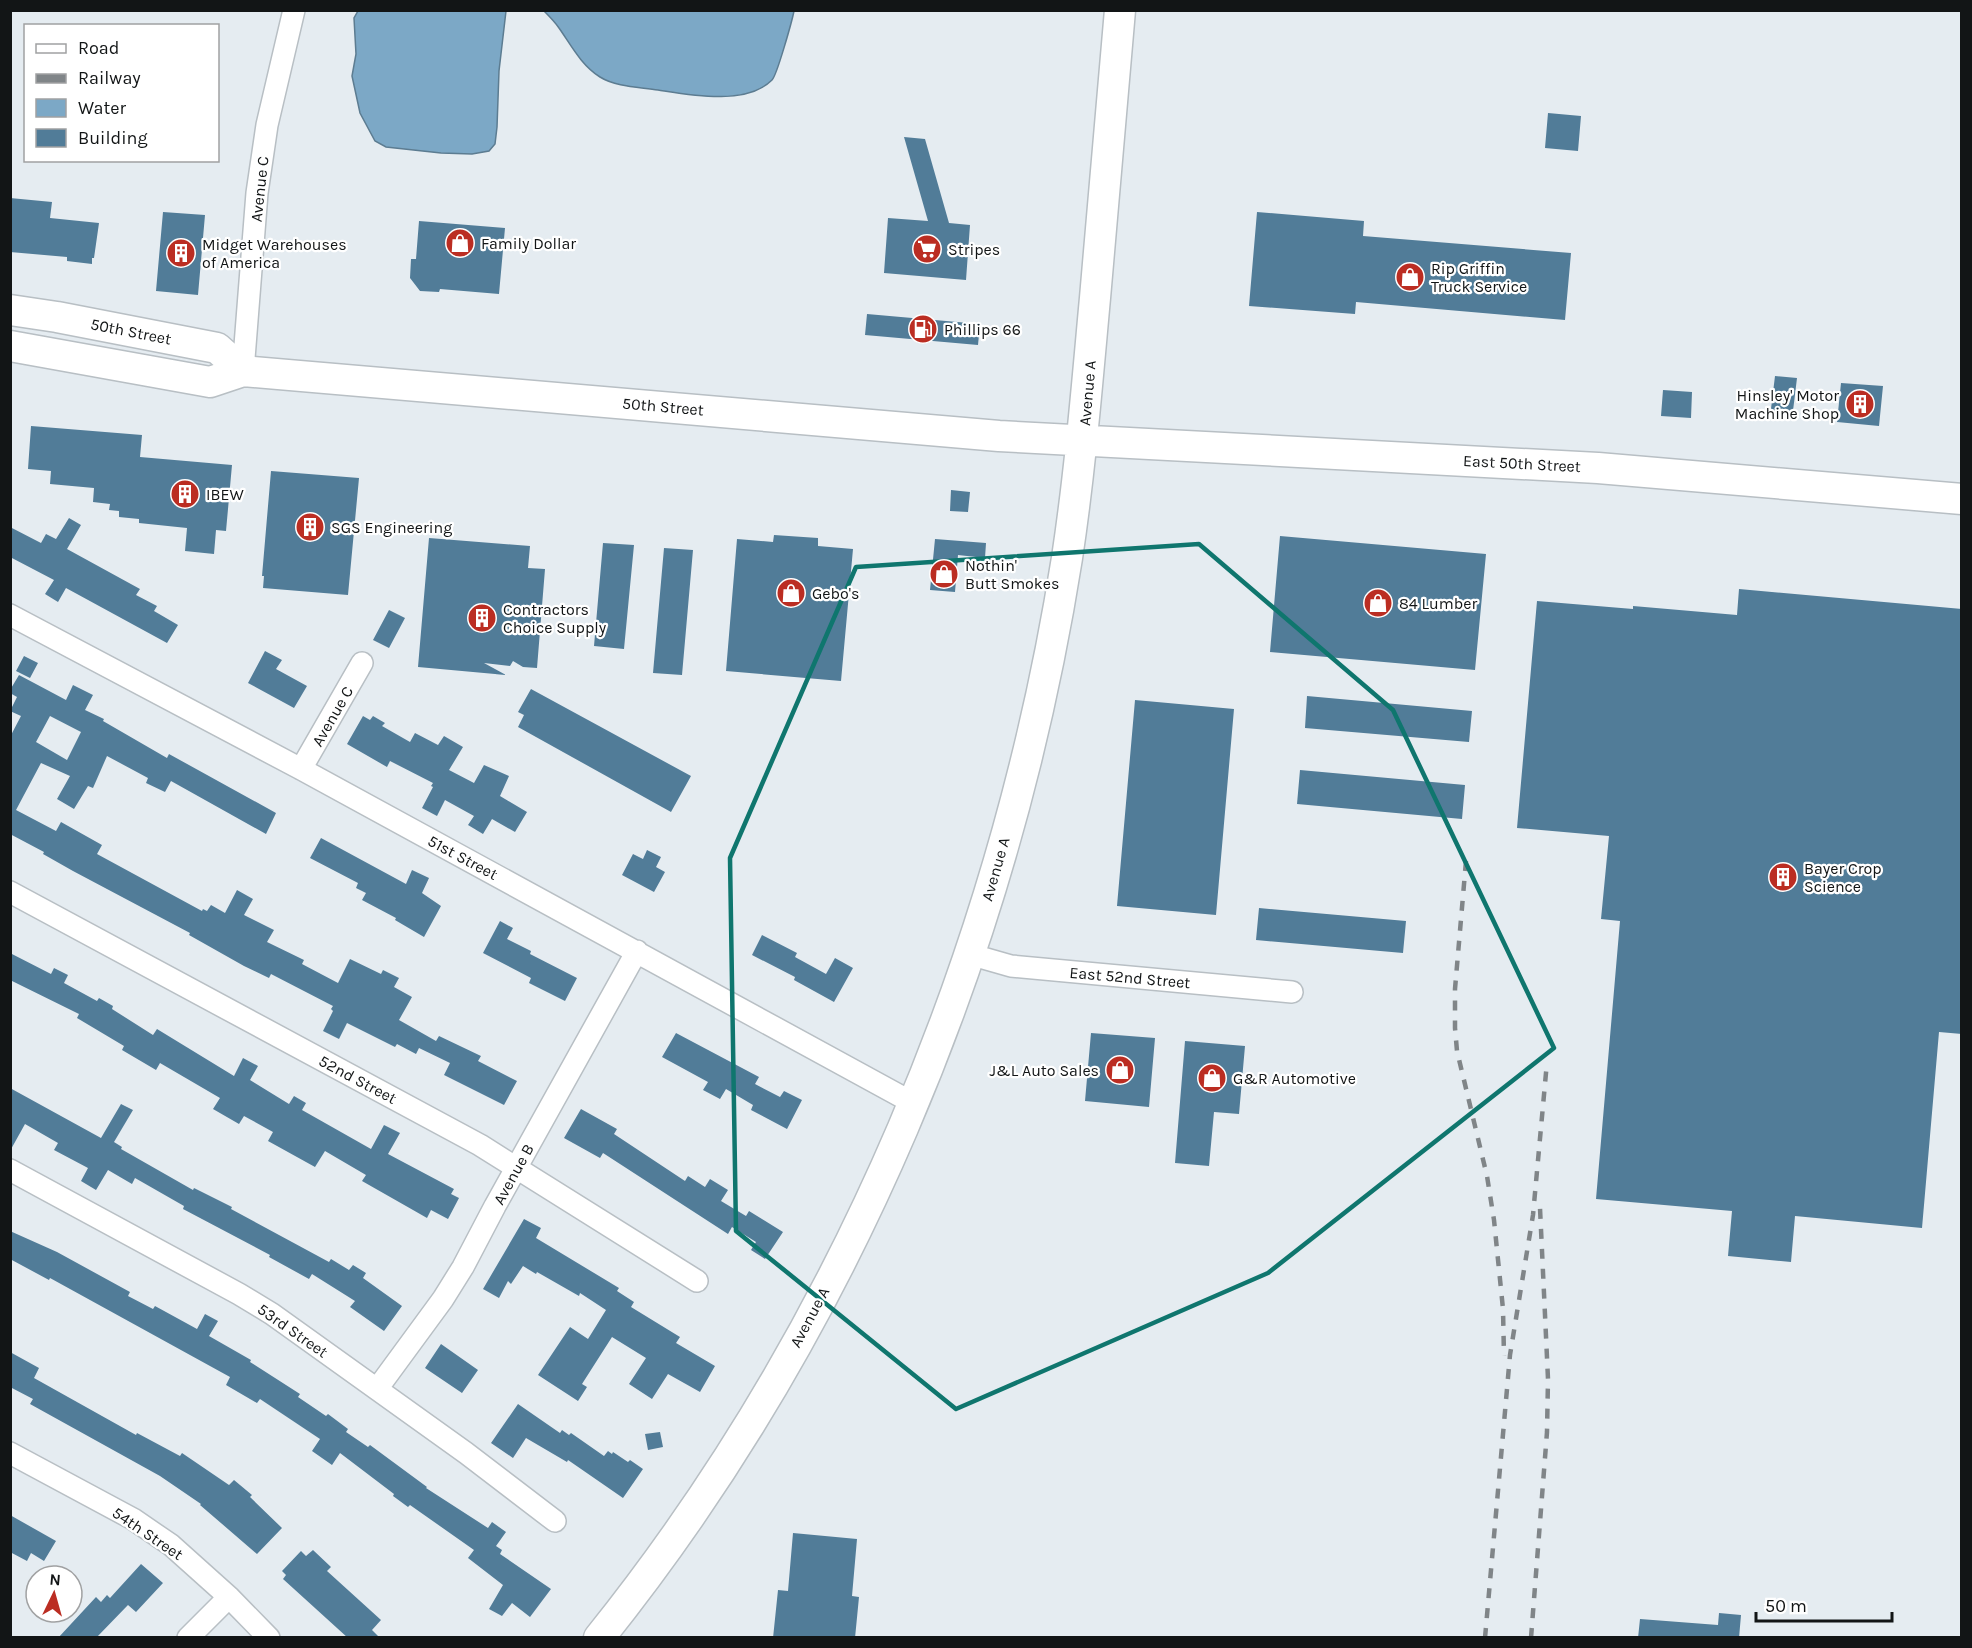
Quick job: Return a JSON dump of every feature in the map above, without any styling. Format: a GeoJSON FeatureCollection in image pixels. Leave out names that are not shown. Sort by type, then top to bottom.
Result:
{"type":"FeatureCollection","features":[{"type":"Feature","properties":{"kind":"main road","name":"Avenue A"},"geometry":{"type":"LineString","coordinates":[[599,1638],[689,1516],[762,1401],[810,1318],[885,1167],[913,1103],[940,1039],[969,954],[999,856],[1038,708],[1066,560],[1082,441],[1120,10]]}},
{"type":"Feature","properties":{"kind":"main road","name":"50th Street"},"geometry":{"type":"LineString","coordinates":[[10,310],[217,348],[243,371]]}},
{"type":"Feature","properties":{"kind":"main road","name":"50th Street"},"geometry":{"type":"LineString","coordinates":[[10,346],[210,382],[243,371],[999,436],[1082,441]]}},
{"type":"Feature","properties":{"kind":"main road","name":"East 50th Street"},"geometry":{"type":"LineString","coordinates":[[1082,441],[1598,468],[1962,499]]}},
{"type":"Feature","properties":{"kind":"street","name":"Avenue C"},"geometry":{"type":"LineString","coordinates":[[243,371],[257,193],[267,125],[294,10]]}},
{"type":"Feature","properties":{"kind":"street","name":"51st Street"},"geometry":{"type":"LineString","coordinates":[[10,615],[301,769],[913,1103]]}},
{"type":"Feature","properties":{"kind":"street","name":"Avenue C"},"geometry":{"type":"LineString","coordinates":[[301,769],[362,663]]}},
{"type":"Feature","properties":{"kind":"street","name":"52nd Street"},"geometry":{"type":"LineString","coordinates":[[10,892],[480,1145],[697,1281]]}},
{"type":"Feature","properties":{"kind":"street","name":"Avenue B"},"geometry":{"type":"LineString","coordinates":[[377,1389],[459,1274],[637,951]]}},
{"type":"Feature","properties":{"kind":"street","name":"East 52nd Street"},"geometry":{"type":"LineString","coordinates":[[969,954],[1011,966],[1292,992]]}},
{"type":"Feature","properties":{"kind":"street","name":"53rd Street"},"geometry":{"type":"LineString","coordinates":[[10,1170],[272,1314],[466,1453],[555,1521]]}},
{"type":"Feature","properties":{"kind":"street","name":"54th Street"},"geometry":{"type":"LineString","coordinates":[[10,1453],[133,1519],[171,1545],[230,1597],[269,1638]]}},
{"type":"Feature","properties":{"kind":"street"},"geometry":{"type":"LineString","coordinates":[[188,1638],[230,1597]]}},
{"type":"Feature","properties":{"kind":"highlighted area"},"geometry":{"type":"Polygon","coordinates":[[[1199,544],[1393,710],[1554,1048],[1268,1273],[956,1409],[736,1231],[730,858],[856,567],[1199,544]]]}},
{"type":"Feature","properties":{"kind":"water"},"geometry":{"type":"Polygon","coordinates":[[[358,11],[506,11],[499,71],[495,144],[489,151],[472,154],[441,153],[386,147],[375,141],[360,113],[352,76],[356,54],[354,18],[358,11]]]}},
{"type":"Feature","properties":{"kind":"water"},"geometry":{"type":"Polygon","coordinates":[[[544,11],[794,11],[781,59],[772,80],[748,93],[717,97],[628,86],[606,80],[582,61],[544,11]]]}},
{"type":"Feature","properties":{"kind":"building"},"geometry":{"type":"Polygon","coordinates":[[[1548,113],[1581,116],[1578,151],[1545,148],[1548,113]]]}},
{"type":"Feature","properties":{"kind":"building","name":"Stripes"},"geometry":{"type":"Polygon","coordinates":[[[904,137],[925,139],[949,223],[970,225],[966,280],[884,273],[888,218],[928,221],[904,137]]]}},
{"type":"Feature","properties":{"kind":"building"},"geometry":{"type":"Polygon","coordinates":[[[10,198],[52,202],[50,218],[99,223],[92,264],[67,261],[67,257],[10,252],[10,198]]]}},
{"type":"Feature","properties":{"kind":"building","name":"Midget Warehouses of America"},"geometry":{"type":"Polygon","coordinates":[[[163,212],[205,215],[198,295],[156,291],[163,212]]]}},
{"type":"Feature","properties":{"kind":"building","name":"Rip Griffin Truck Service"},"geometry":{"type":"Polygon","coordinates":[[[1257,212],[1364,221],[1363,236],[1571,253],[1565,320],[1356,302],[1355,314],[1249,306],[1257,212]]]}},
{"type":"Feature","properties":{"kind":"building","name":"Family Dollar"},"geometry":{"type":"Polygon","coordinates":[[[419,221],[505,228],[499,294],[440,289],[439,292],[420,291],[410,278],[411,259],[416,259],[419,221]]]}},
{"type":"Feature","properties":{"kind":"building","name":"Phillips 66"},"geometry":{"type":"Polygon","coordinates":[[[867,314],[980,324],[978,345],[865,335],[867,314]]]}},
{"type":"Feature","properties":{"kind":"building"},"geometry":{"type":"Polygon","coordinates":[[[1775,376],[1797,378],[1792,419],[1770,417],[1775,376]]]}},
{"type":"Feature","properties":{"kind":"building","name":"Hinsley' Motor Machine Shop"},"geometry":{"type":"Polygon","coordinates":[[[1841,383],[1883,386],[1879,426],[1837,422],[1841,383]]]}},
{"type":"Feature","properties":{"kind":"building"},"geometry":{"type":"Polygon","coordinates":[[[1663,390],[1692,392],[1691,418],[1661,416],[1663,390]]]}},
{"type":"Feature","properties":{"kind":"building"},"geometry":{"type":"Polygon","coordinates":[[[31,426],[142,435],[140,457],[232,465],[226,531],[216,530],[214,554],[185,551],[187,528],[139,523],[139,519],[119,517],[119,511],[109,510],[110,504],[93,502],[94,488],[50,484],[51,471],[28,469],[31,426]]]}},
{"type":"Feature","properties":{"kind":"building","name":"SGS Engineering"},"geometry":{"type":"Polygon","coordinates":[[[271,471],[359,478],[348,595],[263,588],[264,576],[262,576],[271,471]]]}},
{"type":"Feature","properties":{"kind":"building"},"geometry":{"type":"Polygon","coordinates":[[[951,490],[970,492],[968,512],[950,511],[951,490]]]}},
{"type":"Feature","properties":{"kind":"building"},"geometry":{"type":"Polygon","coordinates":[[[69,518],[81,525],[67,549],[140,589],[136,595],[157,606],[154,611],[178,625],[167,643],[66,588],[58,602],[45,594],[54,580],[10,557],[10,527],[41,543],[46,534],[56,539],[69,518]]]}},
{"type":"Feature","properties":{"kind":"building","name":"Gebo's"},"geometry":{"type":"Polygon","coordinates":[[[774,535],[818,538],[818,546],[853,549],[841,681],[726,671],[737,539],[773,542],[774,535]]]}},
{"type":"Feature","properties":{"kind":"building","name":"84 Lumber"},"geometry":{"type":"Polygon","coordinates":[[[1280,536],[1486,554],[1475,670],[1270,652],[1280,536]]]}},
{"type":"Feature","properties":{"kind":"building","name":"Contractors Choice Supply"},"geometry":{"type":"Polygon","coordinates":[[[429,538],[530,546],[528,568],[545,569],[537,668],[523,667],[513,661],[510,666],[484,663],[506,675],[418,667],[429,538]]]}},
{"type":"Feature","properties":{"kind":"building","name":"Nothin' Butt Smokes"},"geometry":{"type":"Polygon","coordinates":[[[935,539],[986,543],[985,558],[958,555],[955,592],[930,590],[935,539]]]}},
{"type":"Feature","properties":{"kind":"building"},"geometry":{"type":"Polygon","coordinates":[[[603,543],[634,545],[624,649],[594,646],[603,543]]]}},
{"type":"Feature","properties":{"kind":"building"},"geometry":{"type":"Polygon","coordinates":[[[664,548],[693,550],[682,675],[653,673],[664,548]]]}},
{"type":"Feature","properties":{"kind":"building","name":"Bayer Crop Science"},"geometry":{"type":"Polygon","coordinates":[[[1739,589],[1962,609],[1962,1034],[1939,1032],[1922,1228],[1795,1216],[1791,1262],[1728,1256],[1732,1211],[1596,1199],[1620,921],[1601,919],[1609,836],[1517,828],[1537,601],[1737,615],[1739,589]]]}},
{"type":"Feature","properties":{"kind":"building"},"geometry":{"type":"Polygon","coordinates":[[[389,610],[405,618],[389,648],[373,640],[389,610]]]}},
{"type":"Feature","properties":{"kind":"building"},"geometry":{"type":"Polygon","coordinates":[[[265,651],[282,660],[276,669],[307,686],[294,708],[248,683],[265,651]]]}},
{"type":"Feature","properties":{"kind":"building"},"geometry":{"type":"Polygon","coordinates":[[[24,656],[38,663],[30,678],[16,671],[24,656]]]}},
{"type":"Feature","properties":{"kind":"building"},"geometry":{"type":"Polygon","coordinates":[[[19,675],[66,700],[73,685],[93,695],[85,710],[104,719],[103,721],[167,758],[169,754],[276,813],[266,834],[171,781],[165,792],[146,783],[148,778],[107,756],[93,788],[88,786],[74,809],[57,799],[70,776],[41,763],[16,810],[56,831],[61,822],[102,845],[97,854],[202,911],[203,909],[207,911],[211,905],[225,913],[237,890],[253,899],[244,915],[274,930],[267,942],[304,960],[302,964],[338,983],[350,959],[381,974],[383,970],[399,978],[394,987],[412,997],[399,1020],[436,1041],[439,1036],[481,1056],[478,1061],[517,1081],[504,1105],[444,1075],[450,1063],[419,1048],[416,1054],[397,1044],[395,1047],[347,1023],[339,1039],[323,1031],[333,1011],[331,1009],[333,1006],[271,974],[269,978],[244,966],[189,935],[190,933],[73,871],[10,834],[10,737],[21,716],[10,711],[17,697],[10,693],[19,675]],[[50,716],[36,742],[67,760],[81,732],[50,716]]]}},
{"type":"Feature","properties":{"kind":"building"},"geometry":{"type":"Polygon","coordinates":[[[531,689],[691,776],[671,812],[518,727],[524,715],[518,712],[531,689]]]}},
{"type":"Feature","properties":{"kind":"building"},"geometry":{"type":"Polygon","coordinates":[[[1307,696],[1472,711],[1469,742],[1305,728],[1307,696]]]}},
{"type":"Feature","properties":{"kind":"building"},"geometry":{"type":"Polygon","coordinates":[[[1135,700],[1234,709],[1216,915],[1117,906],[1135,700]]]}},
{"type":"Feature","properties":{"kind":"building"},"geometry":{"type":"Polygon","coordinates":[[[363,716],[370,720],[373,716],[385,723],[382,726],[410,742],[415,733],[438,745],[444,736],[463,747],[449,770],[474,783],[484,765],[509,776],[500,796],[527,812],[515,832],[492,819],[483,834],[468,825],[474,816],[445,800],[437,816],[422,808],[433,783],[390,761],[387,767],[347,744],[363,716]]]}},
{"type":"Feature","properties":{"kind":"building"},"geometry":{"type":"Polygon","coordinates":[[[1300,770],[1465,785],[1462,819],[1297,804],[1300,770]]]}},
{"type":"Feature","properties":{"kind":"building"},"geometry":{"type":"Polygon","coordinates":[[[321,838],[406,884],[412,870],[429,878],[422,893],[441,906],[424,937],[395,920],[396,918],[362,900],[366,893],[356,888],[358,883],[310,858],[321,838]]]}},
{"type":"Feature","properties":{"kind":"building"},"geometry":{"type":"Polygon","coordinates":[[[647,850],[661,857],[656,867],[665,872],[654,892],[622,875],[633,854],[643,859],[647,850]]]}},
{"type":"Feature","properties":{"kind":"building"},"geometry":{"type":"Polygon","coordinates":[[[1259,908],[1406,921],[1403,953],[1256,940],[1259,908]]]}},
{"type":"Feature","properties":{"kind":"building"},"geometry":{"type":"Polygon","coordinates":[[[500,921],[513,928],[507,939],[531,951],[530,954],[577,978],[565,1001],[529,983],[531,978],[483,953],[500,921]]]}},
{"type":"Feature","properties":{"kind":"building"},"geometry":{"type":"Polygon","coordinates":[[[762,935],[797,953],[795,957],[826,974],[835,958],[853,968],[834,1002],[794,980],[795,977],[752,955],[762,935]]]}},
{"type":"Feature","properties":{"kind":"building"},"geometry":{"type":"Polygon","coordinates":[[[10,953],[51,974],[54,968],[68,975],[64,983],[97,1001],[99,998],[113,1006],[112,1009],[153,1035],[157,1029],[234,1076],[243,1058],[258,1066],[250,1080],[289,1104],[294,1096],[306,1103],[302,1110],[371,1149],[384,1125],[400,1133],[388,1154],[454,1189],[451,1194],[459,1198],[448,1219],[431,1210],[427,1218],[362,1181],[366,1175],[325,1151],[315,1167],[268,1141],[273,1132],[244,1116],[239,1124],[213,1109],[220,1098],[160,1063],[156,1070],[122,1050],[124,1046],[77,1018],[79,1014],[10,980],[10,953]]]}},
{"type":"Feature","properties":{"kind":"building"},"geometry":{"type":"Polygon","coordinates":[[[676,1033],[759,1077],[755,1084],[780,1097],[784,1091],[802,1100],[787,1129],[751,1110],[753,1105],[726,1089],[720,1099],[703,1090],[708,1082],[662,1057],[676,1033]]]}},
{"type":"Feature","properties":{"kind":"building","name":"J&L Auto Sales"},"geometry":{"type":"Polygon","coordinates":[[[1091,1033],[1155,1038],[1149,1107],[1085,1101],[1091,1033]]]}},
{"type":"Feature","properties":{"kind":"building","name":"G&R Automotive"},"geometry":{"type":"Polygon","coordinates":[[[1185,1041],[1245,1046],[1239,1114],[1214,1112],[1209,1166],[1175,1163],[1185,1041]]]}},
{"type":"Feature","properties":{"kind":"building"},"geometry":{"type":"Polygon","coordinates":[[[10,1088],[101,1138],[121,1104],[133,1110],[114,1142],[122,1147],[121,1149],[193,1190],[194,1188],[232,1207],[231,1209],[329,1262],[331,1259],[349,1270],[353,1265],[366,1273],[363,1278],[402,1306],[384,1331],[350,1307],[355,1301],[312,1274],[309,1279],[269,1257],[270,1255],[183,1209],[184,1206],[135,1178],[132,1184],[108,1170],[96,1190],[81,1181],[88,1168],[54,1150],[58,1143],[25,1124],[10,1151],[10,1088]]]}},
{"type":"Feature","properties":{"kind":"building"},"geometry":{"type":"Polygon","coordinates":[[[581,1109],[617,1129],[614,1134],[685,1181],[688,1176],[705,1187],[710,1179],[728,1190],[721,1201],[746,1216],[749,1211],[783,1232],[765,1259],[751,1250],[756,1242],[732,1227],[728,1234],[603,1153],[600,1158],[564,1138],[581,1109]]]}},
{"type":"Feature","properties":{"kind":"building"},"geometry":{"type":"Polygon","coordinates":[[[524,1219],[541,1228],[536,1238],[619,1288],[617,1291],[634,1302],[631,1307],[680,1337],[676,1343],[715,1366],[700,1392],[668,1374],[652,1399],[629,1384],[646,1358],[612,1337],[582,1384],[587,1387],[578,1401],[538,1375],[570,1327],[588,1339],[606,1310],[580,1293],[579,1296],[523,1266],[511,1284],[508,1281],[499,1298],[483,1289],[524,1219]]]}},
{"type":"Feature","properties":{"kind":"building"},"geometry":{"type":"Polygon","coordinates":[[[10,1231],[57,1252],[130,1292],[128,1296],[153,1309],[155,1306],[197,1329],[205,1314],[218,1321],[209,1336],[251,1360],[250,1362],[300,1394],[298,1397],[326,1416],[328,1414],[348,1429],[346,1432],[368,1447],[370,1445],[426,1488],[488,1528],[492,1522],[506,1532],[496,1546],[502,1550],[500,1554],[551,1589],[530,1617],[512,1603],[502,1616],[489,1609],[503,1585],[468,1558],[474,1550],[410,1505],[408,1507],[340,1453],[332,1465],[312,1451],[320,1439],[260,1399],[257,1403],[226,1385],[230,1377],[50,1278],[49,1280],[10,1259],[10,1231]]]}},
{"type":"Feature","properties":{"kind":"building"},"geometry":{"type":"Polygon","coordinates":[[[441,1344],[478,1370],[462,1393],[425,1368],[441,1344]]]}},
{"type":"Feature","properties":{"kind":"building"},"geometry":{"type":"Polygon","coordinates":[[[10,1352],[39,1368],[34,1378],[136,1435],[137,1433],[180,1456],[182,1453],[229,1485],[234,1480],[252,1495],[250,1497],[282,1528],[257,1554],[201,1504],[160,1476],[30,1404],[33,1399],[10,1387],[10,1352]]]}},
{"type":"Feature","properties":{"kind":"building"},"geometry":{"type":"Polygon","coordinates":[[[518,1404],[560,1433],[562,1430],[569,1435],[571,1433],[604,1456],[608,1451],[612,1454],[613,1452],[643,1469],[623,1498],[568,1460],[567,1462],[526,1438],[513,1458],[491,1443],[518,1404]]]}},
{"type":"Feature","properties":{"kind":"building"},"geometry":{"type":"Polygon","coordinates":[[[660,1432],[663,1447],[648,1450],[645,1434],[660,1432]]]}},
{"type":"Feature","properties":{"kind":"building"},"geometry":{"type":"Polygon","coordinates":[[[10,1515],[56,1541],[44,1561],[31,1553],[27,1561],[10,1552],[10,1515]]]}},
{"type":"Feature","properties":{"kind":"building"},"geometry":{"type":"Polygon","coordinates":[[[793,1533],[857,1539],[852,1596],[859,1597],[855,1638],[773,1638],[778,1590],[788,1591],[793,1533]]]}},
{"type":"Feature","properties":{"kind":"building"},"geometry":{"type":"Polygon","coordinates":[[[313,1550],[331,1567],[327,1571],[381,1620],[372,1630],[380,1638],[348,1638],[283,1579],[286,1575],[282,1571],[301,1551],[306,1556],[313,1550]]]}},
{"type":"Feature","properties":{"kind":"building"},"geometry":{"type":"Polygon","coordinates":[[[141,1564],[163,1583],[136,1612],[128,1605],[96,1638],[58,1638],[71,1624],[84,1624],[84,1610],[96,1597],[101,1602],[107,1595],[110,1598],[141,1564]]]}},
{"type":"Feature","properties":{"kind":"building"},"geometry":{"type":"Polygon","coordinates":[[[1719,1613],[1741,1615],[1739,1638],[1638,1638],[1640,1619],[1718,1625],[1719,1613]]]}},
{"type":"Feature","properties":{"kind":"railway"},"geometry":{"type":"LineString","coordinates":[[1466,861],[1455,989],[1455,1028],[1457,1051],[1487,1176],[1494,1220],[1503,1309],[1504,1356]]}},
{"type":"Feature","properties":{"kind":"railway"},"geometry":{"type":"LineString","coordinates":[[1485,1638],[1510,1355],[1533,1215],[1547,1062]]}},
{"type":"Feature","properties":{"kind":"railway"},"geometry":{"type":"LineString","coordinates":[[1531,1638],[1547,1432],[1548,1379],[1540,1208]]}},
{"type":"Feature","properties":{"kind":"place","name":"Family Dollar"},"geometry":{"type":"Point","coordinates":[460,243]}},
{"type":"Feature","properties":{"kind":"place","name":"Stripes"},"geometry":{"type":"Point","coordinates":[927,249]}},
{"type":"Feature","properties":{"kind":"place","name":"Midget Warehouses of America"},"geometry":{"type":"Point","coordinates":[181,253]}},
{"type":"Feature","properties":{"kind":"place","name":"Rip Griffin Truck Service"},"geometry":{"type":"Point","coordinates":[1410,277]}},
{"type":"Feature","properties":{"kind":"place","name":"Phillips 66"},"geometry":{"type":"Point","coordinates":[923,329]}},
{"type":"Feature","properties":{"kind":"place","name":"Hinsley' Motor Machine Shop"},"geometry":{"type":"Point","coordinates":[1860,404]}},
{"type":"Feature","properties":{"kind":"place","name":"IBEW"},"geometry":{"type":"Point","coordinates":[185,494]}},
{"type":"Feature","properties":{"kind":"place","name":"SGS Engineering"},"geometry":{"type":"Point","coordinates":[310,527]}},
{"type":"Feature","properties":{"kind":"place","name":"Nothin' Butt Smokes"},"geometry":{"type":"Point","coordinates":[944,574]}},
{"type":"Feature","properties":{"kind":"place","name":"Gebo's"},"geometry":{"type":"Point","coordinates":[791,593]}},
{"type":"Feature","properties":{"kind":"place","name":"84 Lumber"},"geometry":{"type":"Point","coordinates":[1378,603]}},
{"type":"Feature","properties":{"kind":"place","name":"Contractors Choice Supply"},"geometry":{"type":"Point","coordinates":[482,618]}},
{"type":"Feature","properties":{"kind":"place","name":"Bayer Crop Science"},"geometry":{"type":"Point","coordinates":[1783,877]}},
{"type":"Feature","properties":{"kind":"place","name":"J&L Auto Sales"},"geometry":{"type":"Point","coordinates":[1120,1070]}},
{"type":"Feature","properties":{"kind":"place","name":"G&R Automotive"},"geometry":{"type":"Point","coordinates":[1212,1078]}}]}
